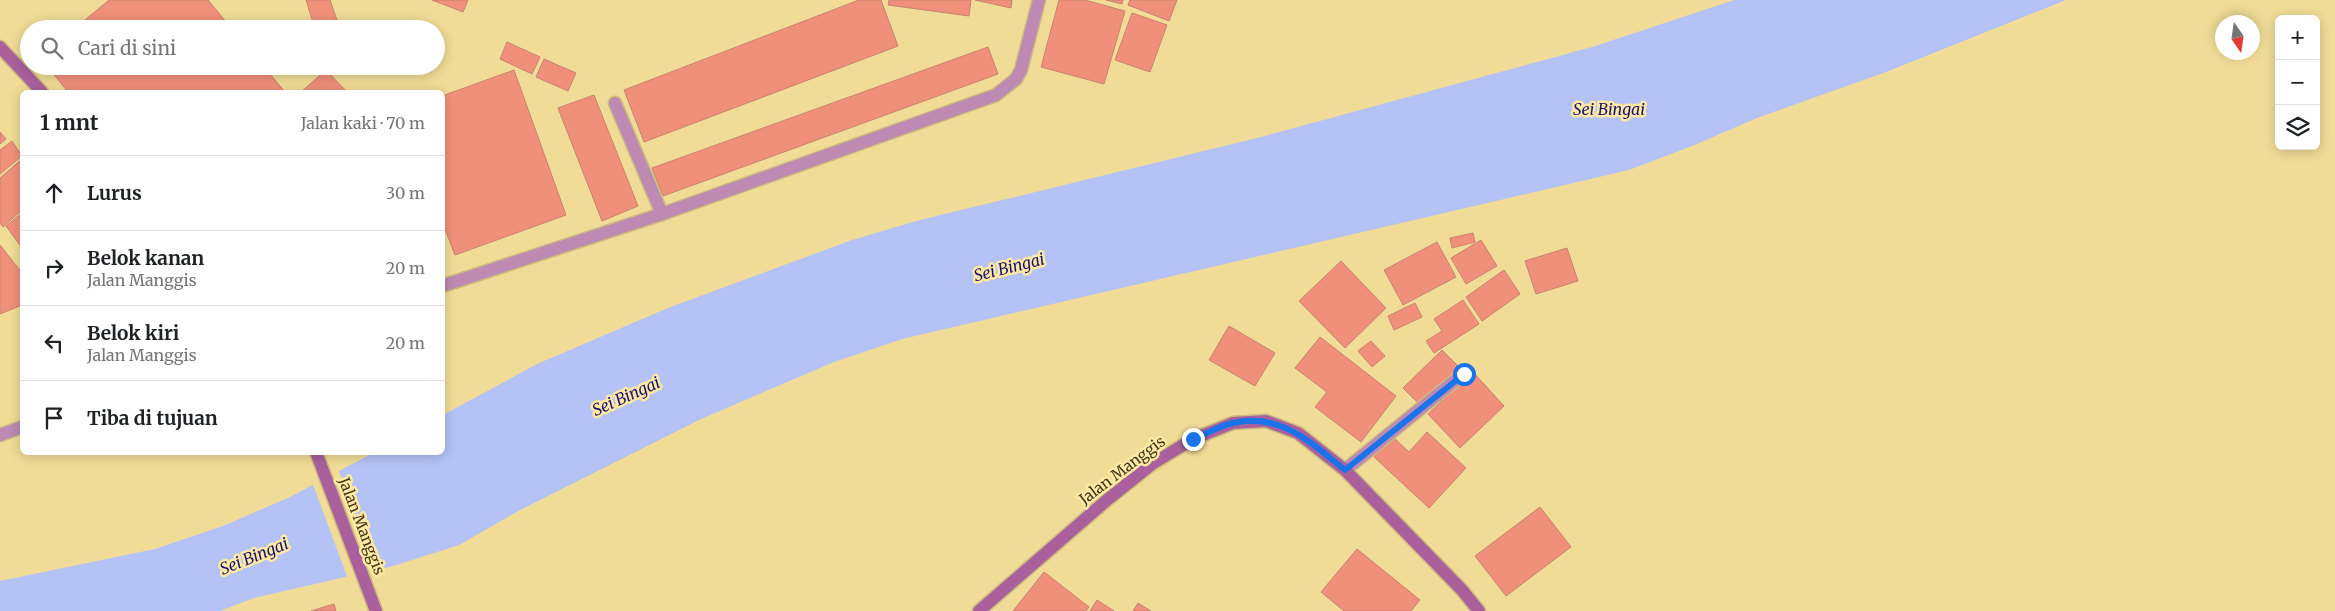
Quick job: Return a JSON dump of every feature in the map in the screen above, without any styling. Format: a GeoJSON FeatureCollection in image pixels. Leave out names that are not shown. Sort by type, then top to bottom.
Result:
{"type":"FeatureCollection","features":[{"type":"Feature","properties":{"kind":"street"},"geometry":{"type":"LineString","coordinates":[[445,285],[662,214],[996,95],[1007,88],[1021,70],[1039,0]]}},
{"type":"Feature","properties":{"kind":"street"},"geometry":{"type":"LineString","coordinates":[[0,47],[20,68]]}},
{"type":"Feature","properties":{"kind":"street"},"geometry":{"type":"LineString","coordinates":[[26,75],[40,90]]}},
{"type":"Feature","properties":{"kind":"street"},"geometry":{"type":"LineString","coordinates":[[614,103],[662,214]]}},
{"type":"Feature","properties":{"kind":"street"},"geometry":{"type":"LineString","coordinates":[[1345,470],[1464,374]]}},
{"type":"Feature","properties":{"kind":"street","name":"Jalan Manggis"},"geometry":{"type":"LineString","coordinates":[[979,611],[1107,500],[1152,464],[1193,439],[1233,423],[1266,421],[1298,433],[1345,470],[1462,590],[1478,611]]}},
{"type":"Feature","properties":{"kind":"street"},"geometry":{"type":"LineString","coordinates":[[0,435],[20,428]]}},
{"type":"Feature","properties":{"kind":"street","name":"Jalan Manggis"},"geometry":{"type":"LineString","coordinates":[[317,455],[376,611]]}},
{"type":"Feature","properties":{"kind":"water","name":"Sei Bingai"},"geometry":{"type":"Polygon","coordinates":[[[1734,0],[2066,0],[1886,72],[1757,118],[1629,170],[902,339],[834,362],[701,419],[520,510],[459,545],[393,566],[254,598],[220,611],[0,611],[0,581],[155,549],[223,526],[290,497],[369,455],[445,455],[445,414],[537,364],[668,308],[852,240],[920,220],[1257,138],[1592,47],[1734,0]]]}},
{"type":"Feature","properties":{"kind":"pier"},"geometry":{"type":"Polygon","coordinates":[[[338,468],[377,573],[348,579],[312,482],[338,468]]]}},
{"type":"Feature","properties":{"kind":"building"},"geometry":{"type":"Polygon","coordinates":[[[109,0],[208,0],[225,20],[85,20],[109,0]]]}},
{"type":"Feature","properties":{"kind":"building"},"geometry":{"type":"Polygon","coordinates":[[[306,0],[330,0],[337,20],[312,20],[306,0]]]}},
{"type":"Feature","properties":{"kind":"building"},"geometry":{"type":"Polygon","coordinates":[[[432,0],[468,0],[463,12],[432,0]]]}},
{"type":"Feature","properties":{"kind":"building"},"geometry":{"type":"Polygon","coordinates":[[[859,0],[881,0],[898,46],[644,142],[624,90],[859,0]]]}},
{"type":"Feature","properties":{"kind":"building"},"geometry":{"type":"Polygon","coordinates":[[[889,0],[971,0],[969,16],[888,5],[889,0]]]}},
{"type":"Feature","properties":{"kind":"building"},"geometry":{"type":"Polygon","coordinates":[[[975,0],[1012,0],[1011,8],[975,0]]]}},
{"type":"Feature","properties":{"kind":"building"},"geometry":{"type":"Polygon","coordinates":[[[1059,0],[1085,0],[1125,11],[1104,84],[1041,67],[1059,0]]]}},
{"type":"Feature","properties":{"kind":"building"},"geometry":{"type":"Polygon","coordinates":[[[1106,0],[1123,0],[1122,4],[1106,0]]]}},
{"type":"Feature","properties":{"kind":"building"},"geometry":{"type":"Polygon","coordinates":[[[1130,0],[1177,0],[1169,21],[1128,5],[1130,0]]]}},
{"type":"Feature","properties":{"kind":"building"},"geometry":{"type":"Polygon","coordinates":[[[1132,13],[1167,25],[1150,72],[1115,60],[1132,13]]]}},
{"type":"Feature","properties":{"kind":"building"},"geometry":{"type":"Polygon","coordinates":[[[507,42],[540,57],[532,74],[500,59],[507,42]]]}},
{"type":"Feature","properties":{"kind":"building"},"geometry":{"type":"Polygon","coordinates":[[[988,47],[998,74],[663,196],[652,168],[988,47]]]}},
{"type":"Feature","properties":{"kind":"building"},"geometry":{"type":"Polygon","coordinates":[[[544,59],[576,73],[568,91],[536,77],[544,59]]]}},
{"type":"Feature","properties":{"kind":"building"},"geometry":{"type":"Polygon","coordinates":[[[514,70],[566,215],[455,255],[445,229],[445,95],[514,70]]]}},
{"type":"Feature","properties":{"kind":"building"},"geometry":{"type":"Polygon","coordinates":[[[54,75],[271,75],[283,90],[66,90],[54,75]]]}},
{"type":"Feature","properties":{"kind":"building"},"geometry":{"type":"Polygon","coordinates":[[[320,75],[331,75],[345,90],[303,90],[320,75]]]}},
{"type":"Feature","properties":{"kind":"building"},"geometry":{"type":"Polygon","coordinates":[[[594,95],[638,206],[602,221],[558,108],[594,95]]]}},
{"type":"Feature","properties":{"kind":"building"},"geometry":{"type":"Polygon","coordinates":[[[0,132],[6,139],[0,144],[0,132]]]}},
{"type":"Feature","properties":{"kind":"building"},"geometry":{"type":"Polygon","coordinates":[[[12,141],[20,153],[20,158],[0,174],[0,150],[12,141]]]}},
{"type":"Feature","properties":{"kind":"building"},"geometry":{"type":"Polygon","coordinates":[[[20,161],[20,212],[3,227],[0,223],[0,178],[20,161]]]}},
{"type":"Feature","properties":{"kind":"building"},"geometry":{"type":"Polygon","coordinates":[[[20,215],[20,245],[6,226],[20,215]]]}},
{"type":"Feature","properties":{"kind":"building"},"geometry":{"type":"Polygon","coordinates":[[[1473,233],[1475,242],[1452,248],[1450,238],[1473,233]]]}},
{"type":"Feature","properties":{"kind":"building"},"geometry":{"type":"Polygon","coordinates":[[[1481,240],[1497,266],[1466,284],[1451,258],[1481,240]]]}},
{"type":"Feature","properties":{"kind":"building"},"geometry":{"type":"Polygon","coordinates":[[[1437,242],[1456,277],[1403,305],[1384,270],[1437,242]]]}},
{"type":"Feature","properties":{"kind":"building"},"geometry":{"type":"Polygon","coordinates":[[[0,245],[20,270],[20,306],[0,314],[0,245]]]}},
{"type":"Feature","properties":{"kind":"building"},"geometry":{"type":"Polygon","coordinates":[[[1567,248],[1578,281],[1536,294],[1525,261],[1567,248]]]}},
{"type":"Feature","properties":{"kind":"building"},"geometry":{"type":"Polygon","coordinates":[[[1341,261],[1386,308],[1345,348],[1299,301],[1341,261]]]}},
{"type":"Feature","properties":{"kind":"building"},"geometry":{"type":"Polygon","coordinates":[[[1504,270],[1520,294],[1482,321],[1466,297],[1504,270]]]}},
{"type":"Feature","properties":{"kind":"building"},"geometry":{"type":"Polygon","coordinates":[[[1463,300],[1479,324],[1434,353],[1426,341],[1442,331],[1434,319],[1463,300]]]}},
{"type":"Feature","properties":{"kind":"building"},"geometry":{"type":"Polygon","coordinates":[[[1415,303],[1422,317],[1394,330],[1388,316],[1415,303]]]}},
{"type":"Feature","properties":{"kind":"building"},"geometry":{"type":"Polygon","coordinates":[[[1229,326],[1275,353],[1255,386],[1209,360],[1229,326]]]}},
{"type":"Feature","properties":{"kind":"building"},"geometry":{"type":"Polygon","coordinates":[[[1320,337],[1396,396],[1361,442],[1315,407],[1327,392],[1295,368],[1320,337]]]}},
{"type":"Feature","properties":{"kind":"building"},"geometry":{"type":"Polygon","coordinates":[[[1371,341],[1385,356],[1372,367],[1358,351],[1371,341]]]}},
{"type":"Feature","properties":{"kind":"building"},"geometry":{"type":"Polygon","coordinates":[[[1442,350],[1460,368],[1421,406],[1403,388],[1442,350]]]}},
{"type":"Feature","properties":{"kind":"building"},"geometry":{"type":"Polygon","coordinates":[[[1473,372],[1504,406],[1460,448],[1428,414],[1473,372]]]}},
{"type":"Feature","properties":{"kind":"building"},"geometry":{"type":"Polygon","coordinates":[[[1427,432],[1466,468],[1429,508],[1374,457],[1393,437],[1409,452],[1427,432]]]}},
{"type":"Feature","properties":{"kind":"building"},"geometry":{"type":"Polygon","coordinates":[[[1540,507],[1571,547],[1506,596],[1475,556],[1540,507]]]}},
{"type":"Feature","properties":{"kind":"building"},"geometry":{"type":"Polygon","coordinates":[[[1357,549],[1420,600],[1411,611],[1344,611],[1321,592],[1357,549]]]}},
{"type":"Feature","properties":{"kind":"building"},"geometry":{"type":"Polygon","coordinates":[[[1044,572],[1089,607],[1086,611],[1013,611],[1044,572]]]}},
{"type":"Feature","properties":{"kind":"building"},"geometry":{"type":"Polygon","coordinates":[[[1097,600],[1114,611],[1090,611],[1097,600]]]}},
{"type":"Feature","properties":{"kind":"building"},"geometry":{"type":"Polygon","coordinates":[[[1138,603],[1151,611],[1133,611],[1138,603]]]}},
{"type":"Feature","properties":{"kind":"building"},"geometry":{"type":"Polygon","coordinates":[[[334,604],[336,611],[311,611],[334,604]]]}},
{"type":"Feature","properties":{"kind":"route"},"geometry":{"type":"LineString","coordinates":[[1193,439],[1233,423],[1266,421],[1298,433],[1345,470],[1464,374]]}}]}
